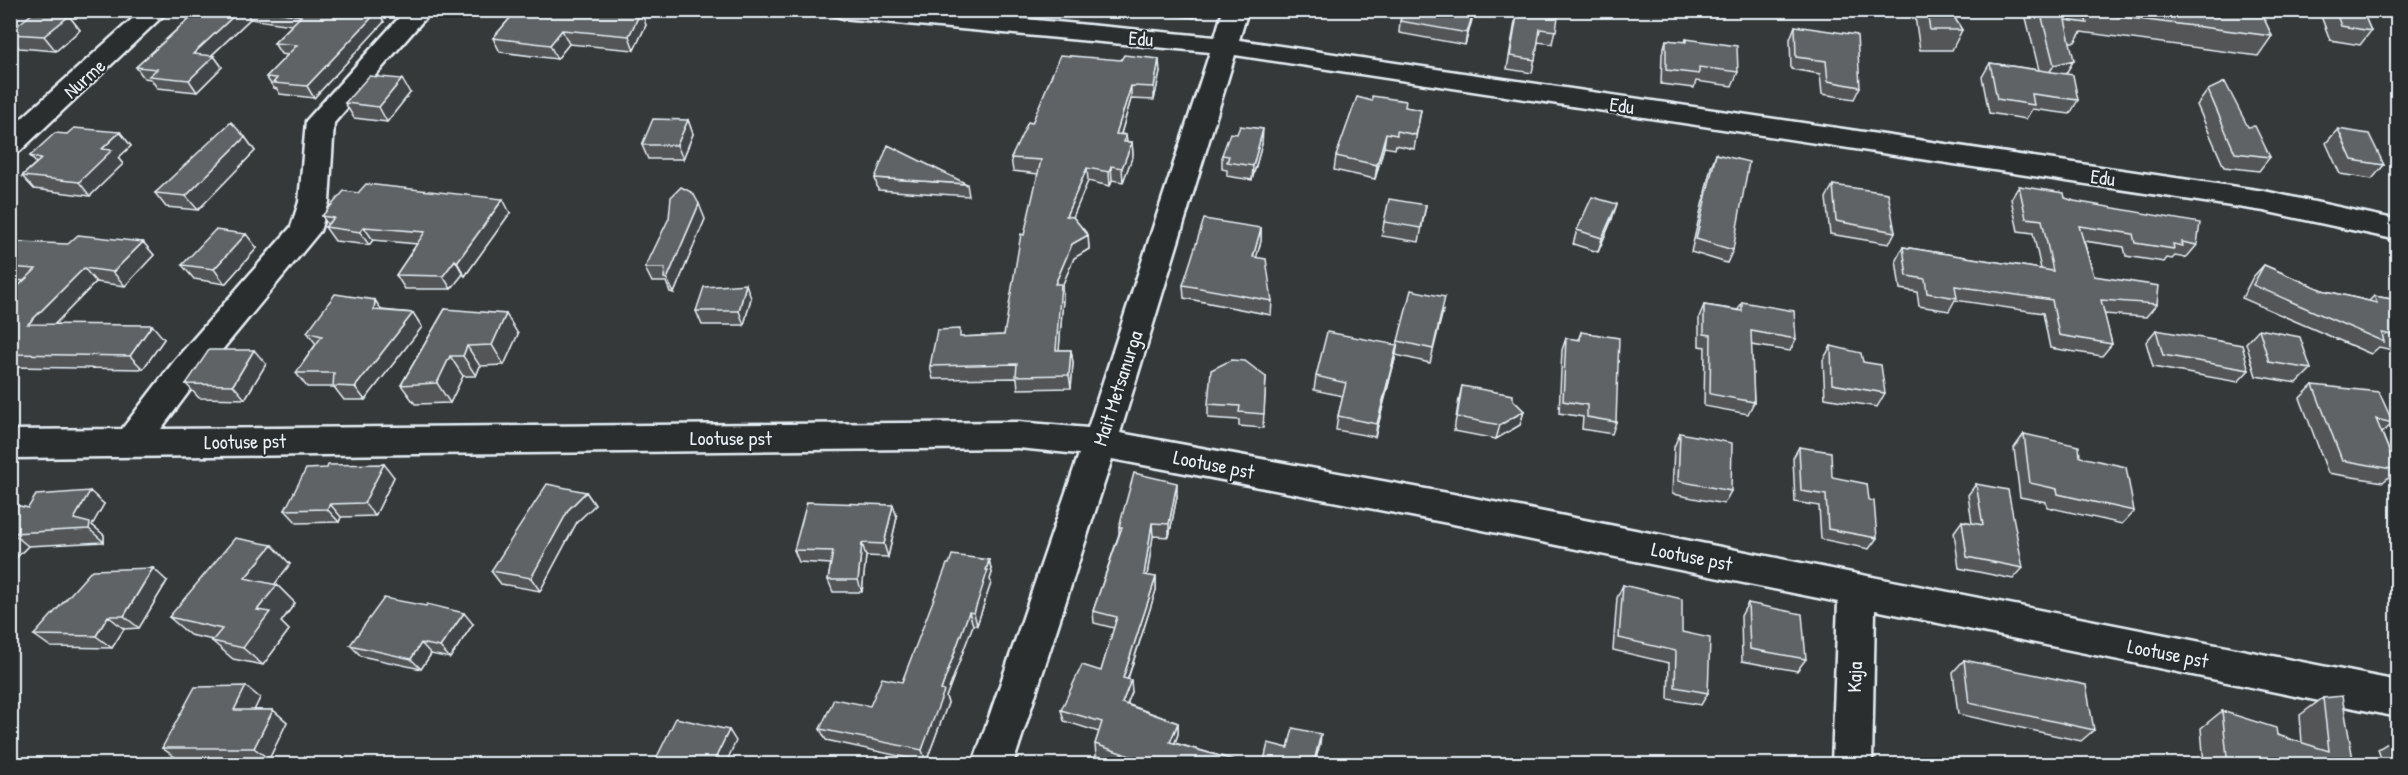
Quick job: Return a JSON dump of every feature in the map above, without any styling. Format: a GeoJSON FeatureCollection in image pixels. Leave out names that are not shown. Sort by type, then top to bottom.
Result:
{"type":"FeatureCollection","features":[{"type":"Feature","properties":{"kind":"street","name":"Nurme"},"geometry":{"type":"LineString","coordinates":[[10,145],[157,10]]}},
{"type":"Feature","properties":{"kind":"street"},"geometry":{"type":"LineString","coordinates":[[132,442],[187,369],[305,231],[314,202],[320,121],[420,10]]}},
{"type":"Feature","properties":{"kind":"street","name":"Edu"},"geometry":{"type":"LineString","coordinates":[[842,10],[1225,46],[2264,201],[2397,230]]}},
{"type":"Feature","properties":{"kind":"street","name":"Mait Metsanurga"},"geometry":{"type":"LineString","coordinates":[[993,765],[1100,443],[1236,10]]}},
{"type":"Feature","properties":{"kind":"street","name":"Lootuse pst"},"geometry":{"type":"LineString","coordinates":[[10,444],[1018,435],[1100,443],[1453,509],[2397,699]]}},
{"type":"Feature","properties":{"kind":"street","name":"Kaja"},"geometry":{"type":"LineString","coordinates":[[1852,765],[1857,589]]}},
{"type":"Feature","properties":{"kind":"building"},"geometry":{"type":"Polygon","coordinates":[[[199,10],[240,10],[193,54],[214,56],[189,80],[149,76],[157,69],[136,67],[199,10]]]}},
{"type":"Feature","properties":{"kind":"building"},"geometry":{"type":"Polygon","coordinates":[[[263,10],[378,11],[307,86],[273,83],[277,78],[266,77],[297,45],[274,43],[301,16],[263,10]]]}},
{"type":"Feature","properties":{"kind":"building"},"geometry":{"type":"Polygon","coordinates":[[[517,10],[641,11],[629,36],[562,30],[550,45],[493,38],[517,10]]]}},
{"type":"Feature","properties":{"kind":"building"},"geometry":{"type":"Polygon","coordinates":[[[1404,10],[1474,10],[1467,33],[1400,21],[1404,10]]]}},
{"type":"Feature","properties":{"kind":"building"},"geometry":{"type":"Polygon","coordinates":[[[1518,10],[1559,10],[1556,31],[1540,29],[1535,60],[1510,56],[1518,10]]]}},
{"type":"Feature","properties":{"kind":"building"},"geometry":{"type":"Polygon","coordinates":[[[1927,10],[1950,10],[1962,30],[1930,30],[1927,10]]]}},
{"type":"Feature","properties":{"kind":"building"},"geometry":{"type":"Polygon","coordinates":[[[2040,10],[2260,10],[2272,36],[2083,12],[2087,23],[2065,20],[2074,60],[2054,65],[2040,10]]]}},
{"type":"Feature","properties":{"kind":"building"},"geometry":{"type":"Polygon","coordinates":[[[2335,10],[2362,10],[2371,31],[2341,26],[2335,10]]]}},
{"type":"Feature","properties":{"kind":"building"},"geometry":{"type":"Polygon","coordinates":[[[33,13],[69,16],[44,36],[10,34],[10,31],[33,13]]]}},
{"type":"Feature","properties":{"kind":"building"},"geometry":{"type":"Polygon","coordinates":[[[1795,26],[1857,35],[1860,87],[1828,81],[1826,61],[1796,57],[1795,26]]]}},
{"type":"Feature","properties":{"kind":"building"},"geometry":{"type":"Polygon","coordinates":[[[1686,39],[1737,46],[1738,72],[1699,67],[1699,74],[1666,70],[1666,40],[1686,42],[1686,39]]]}},
{"type":"Feature","properties":{"kind":"building"},"geometry":{"type":"Polygon","coordinates":[[[1060,55],[1121,60],[1124,55],[1159,59],[1154,87],[1131,86],[1116,134],[1126,135],[1124,142],[1132,142],[1122,168],[1111,166],[1109,172],[1087,168],[1066,216],[1073,217],[1088,235],[1072,244],[1055,284],[1061,284],[1056,350],[1071,350],[1069,375],[1016,376],[1017,364],[930,366],[937,330],[960,329],[960,337],[1004,335],[1021,234],[1024,235],[1041,160],[1011,158],[1028,122],[1032,123],[1060,55]]]}},
{"type":"Feature","properties":{"kind":"building"},"geometry":{"type":"Polygon","coordinates":[[[1990,63],[2073,75],[2078,100],[2032,94],[2034,105],[1997,99],[1990,63]]]}},
{"type":"Feature","properties":{"kind":"building"},"geometry":{"type":"Polygon","coordinates":[[[369,76],[402,79],[379,107],[345,103],[369,76]]]}},
{"type":"Feature","properties":{"kind":"building"},"geometry":{"type":"Polygon","coordinates":[[[2225,82],[2248,127],[2255,126],[2270,157],[2235,153],[2208,90],[2225,82]]]}},
{"type":"Feature","properties":{"kind":"building"},"geometry":{"type":"Polygon","coordinates":[[[1372,96],[1406,101],[1405,107],[1421,110],[1416,135],[1397,131],[1397,135],[1386,133],[1377,165],[1336,156],[1357,97],[1372,101],[1372,96]]]}},
{"type":"Feature","properties":{"kind":"building"},"geometry":{"type":"Polygon","coordinates":[[[653,119],[688,120],[677,145],[642,145],[653,119]]]}},
{"type":"Feature","properties":{"kind":"building"},"geometry":{"type":"Polygon","coordinates":[[[231,122],[245,137],[186,196],[155,193],[231,122]]]}},
{"type":"Feature","properties":{"kind":"building"},"geometry":{"type":"Polygon","coordinates":[[[1240,126],[1263,129],[1253,166],[1227,162],[1229,156],[1222,155],[1230,133],[1237,134],[1240,126]]]}},
{"type":"Feature","properties":{"kind":"building"},"geometry":{"type":"Polygon","coordinates":[[[74,128],[120,132],[102,149],[112,150],[79,182],[22,176],[41,159],[30,156],[55,133],[67,134],[74,128]]]}},
{"type":"Feature","properties":{"kind":"building"},"geometry":{"type":"Polygon","coordinates":[[[2338,129],[2369,134],[2384,165],[2352,160],[2338,129]]]}},
{"type":"Feature","properties":{"kind":"building"},"geometry":{"type":"Polygon","coordinates":[[[888,145],[967,184],[875,178],[888,145]]]}},
{"type":"Feature","properties":{"kind":"building"},"geometry":{"type":"Polygon","coordinates":[[[1716,154],[1749,162],[1733,250],[1696,239],[1716,154]]]}},
{"type":"Feature","properties":{"kind":"building"},"geometry":{"type":"Polygon","coordinates":[[[366,184],[503,199],[457,262],[455,260],[443,276],[396,275],[425,232],[364,227],[360,232],[325,227],[334,218],[322,216],[344,191],[358,193],[366,184]]]}},
{"type":"Feature","properties":{"kind":"building"},"geometry":{"type":"Polygon","coordinates":[[[1833,185],[1888,193],[1895,232],[1836,221],[1833,185]]]}},
{"type":"Feature","properties":{"kind":"building"},"geometry":{"type":"Polygon","coordinates":[[[2019,186],[2064,193],[2065,198],[2074,201],[2200,223],[2197,245],[2182,242],[2183,246],[2173,244],[2174,249],[2135,243],[2133,234],[2079,226],[2094,276],[2159,286],[2157,304],[2101,300],[2112,344],[2059,335],[2052,300],[1955,286],[1957,298],[1927,293],[1925,279],[1907,276],[1903,247],[2053,271],[2042,220],[2026,218],[2019,186]]]}},
{"type":"Feature","properties":{"kind":"building"},"geometry":{"type":"Polygon","coordinates":[[[681,187],[693,193],[699,204],[667,279],[664,278],[665,268],[645,268],[669,218],[671,197],[681,187]]]}},
{"type":"Feature","properties":{"kind":"building"},"geometry":{"type":"Polygon","coordinates":[[[1592,197],[1617,204],[1602,238],[1577,230],[1592,197]]]}},
{"type":"Feature","properties":{"kind":"building"},"geometry":{"type":"Polygon","coordinates":[[[1389,199],[1426,205],[1421,228],[1384,222],[1389,199]]]}},
{"type":"Feature","properties":{"kind":"building"},"geometry":{"type":"Polygon","coordinates":[[[1204,219],[1261,228],[1253,257],[1266,259],[1272,301],[1183,285],[1204,219]]]}},
{"type":"Feature","properties":{"kind":"building"},"geometry":{"type":"Polygon","coordinates":[[[215,230],[246,234],[214,269],[182,265],[215,230]]]}},
{"type":"Feature","properties":{"kind":"building"},"geometry":{"type":"Polygon","coordinates":[[[78,235],[143,242],[113,272],[84,268],[28,324],[152,325],[130,356],[10,354],[10,294],[36,269],[10,267],[10,251],[19,242],[68,244],[78,235]]]}},
{"type":"Feature","properties":{"kind":"building"},"geometry":{"type":"Polygon","coordinates":[[[2264,265],[2322,290],[2377,303],[2374,296],[2397,300],[2397,336],[2382,333],[2384,342],[2253,285],[2264,265]]]}},
{"type":"Feature","properties":{"kind":"building"},"geometry":{"type":"Polygon","coordinates":[[[746,284],[739,311],[696,311],[704,287],[746,284]]]}},
{"type":"Feature","properties":{"kind":"building"},"geometry":{"type":"Polygon","coordinates":[[[1411,290],[1445,297],[1433,349],[1398,341],[1411,290]]]}},
{"type":"Feature","properties":{"kind":"building"},"geometry":{"type":"Polygon","coordinates":[[[335,294],[375,300],[374,310],[413,313],[355,387],[333,386],[334,373],[296,373],[322,336],[307,332],[335,294]]]}},
{"type":"Feature","properties":{"kind":"building"},"geometry":{"type":"Polygon","coordinates":[[[1742,302],[1794,311],[1796,339],[1751,331],[1754,402],[1710,394],[1711,335],[1704,334],[1704,305],[1742,311],[1742,302]]]}},
{"type":"Feature","properties":{"kind":"building"},"geometry":{"type":"Polygon","coordinates":[[[445,309],[506,314],[492,345],[467,346],[463,356],[450,356],[437,383],[401,385],[445,309]]]}},
{"type":"Feature","properties":{"kind":"building"},"geometry":{"type":"Polygon","coordinates":[[[2259,329],[2300,337],[2311,369],[2269,362],[2259,329]]]}},
{"type":"Feature","properties":{"kind":"building"},"geometry":{"type":"Polygon","coordinates":[[[2156,330],[2242,345],[2249,370],[2163,355],[2156,330]]]}},
{"type":"Feature","properties":{"kind":"building"},"geometry":{"type":"Polygon","coordinates":[[[1327,332],[1397,345],[1377,424],[1338,416],[1346,383],[1316,376],[1327,332]]]}},
{"type":"Feature","properties":{"kind":"building"},"geometry":{"type":"Polygon","coordinates":[[[1581,332],[1619,338],[1616,422],[1587,417],[1587,405],[1563,401],[1566,338],[1580,340],[1581,332]]]}},
{"type":"Feature","properties":{"kind":"building"},"geometry":{"type":"Polygon","coordinates":[[[1831,346],[1861,353],[1863,362],[1881,365],[1885,393],[1832,384],[1831,346]]]}},
{"type":"Feature","properties":{"kind":"building"},"geometry":{"type":"Polygon","coordinates":[[[209,350],[254,350],[233,385],[186,384],[209,350]]]}},
{"type":"Feature","properties":{"kind":"building"},"geometry":{"type":"Polygon","coordinates":[[[1231,360],[1245,361],[1266,377],[1264,414],[1239,412],[1240,406],[1208,404],[1211,370],[1231,360]]]}},
{"type":"Feature","properties":{"kind":"building"},"geometry":{"type":"Polygon","coordinates":[[[2313,385],[2379,392],[2393,423],[2376,419],[2397,470],[2342,460],[2313,385]]]}},
{"type":"Feature","properties":{"kind":"building"},"geometry":{"type":"Polygon","coordinates":[[[1462,386],[1513,395],[1513,400],[1524,411],[1500,425],[1457,417],[1462,386]]]}},
{"type":"Feature","properties":{"kind":"building"},"geometry":{"type":"Polygon","coordinates":[[[1680,433],[1732,443],[1731,491],[1678,481],[1680,433]]]}},
{"type":"Feature","properties":{"kind":"building"},"geometry":{"type":"Polygon","coordinates":[[[2024,434],[2079,446],[2080,457],[2126,467],[2134,511],[2058,494],[2057,489],[2030,483],[2024,434]]]}},
{"type":"Feature","properties":{"kind":"building"},"geometry":{"type":"Polygon","coordinates":[[[1799,447],[1831,452],[1832,477],[1867,484],[1869,500],[1874,501],[1877,538],[1828,529],[1826,495],[1801,491],[1799,447]]]}},
{"type":"Feature","properties":{"kind":"building"},"geometry":{"type":"Polygon","coordinates":[[[384,464],[364,503],[330,504],[327,509],[285,510],[306,469],[327,468],[328,465],[384,464]]]}},
{"type":"Feature","properties":{"kind":"building"},"geometry":{"type":"Polygon","coordinates":[[[1134,473],[1177,483],[1169,524],[1152,523],[1144,575],[1156,577],[1123,678],[1131,680],[1122,703],[1178,723],[1170,742],[1251,765],[1156,765],[1095,744],[1102,722],[1061,710],[1082,665],[1101,671],[1117,617],[1093,611],[1122,527],[1119,527],[1134,473]]]}},
{"type":"Feature","properties":{"kind":"building"},"geometry":{"type":"Polygon","coordinates":[[[547,484],[586,492],[569,509],[531,578],[491,571],[547,484]]]}},
{"type":"Feature","properties":{"kind":"building"},"geometry":{"type":"Polygon","coordinates":[[[1976,484],[2008,490],[2023,568],[1967,557],[1962,521],[1983,525],[1976,484]]]}},
{"type":"Feature","properties":{"kind":"building"},"geometry":{"type":"Polygon","coordinates":[[[90,491],[74,519],[90,523],[89,529],[12,533],[10,535],[10,504],[28,508],[36,495],[90,491]]]}},
{"type":"Feature","properties":{"kind":"building"},"geometry":{"type":"Polygon","coordinates":[[[807,502],[893,505],[884,544],[862,543],[858,580],[828,580],[833,551],[794,550],[807,502]]]}},
{"type":"Feature","properties":{"kind":"building"},"geometry":{"type":"Polygon","coordinates":[[[235,538],[272,545],[245,578],[277,585],[257,610],[270,612],[243,648],[212,641],[222,629],[169,617],[235,538]]]}},
{"type":"Feature","properties":{"kind":"building"},"geometry":{"type":"Polygon","coordinates":[[[952,555],[989,560],[986,570],[988,570],[974,613],[969,612],[941,690],[944,691],[922,750],[820,729],[834,699],[870,706],[882,678],[902,682],[952,555]]]}},
{"type":"Feature","properties":{"kind":"building"},"geometry":{"type":"Polygon","coordinates":[[[153,568],[124,616],[108,616],[96,636],[34,635],[92,570],[153,568]]]}},
{"type":"Feature","properties":{"kind":"building"},"geometry":{"type":"Polygon","coordinates":[[[1623,585],[1682,599],[1682,632],[1710,638],[1708,693],[1675,687],[1676,651],[1619,638],[1623,585]]]}},
{"type":"Feature","properties":{"kind":"building"},"geometry":{"type":"Polygon","coordinates":[[[384,598],[426,606],[427,604],[464,613],[440,647],[421,643],[411,659],[350,645],[384,598]]]}},
{"type":"Feature","properties":{"kind":"building"},"geometry":{"type":"Polygon","coordinates":[[[1748,603],[1802,614],[1806,659],[1750,649],[1748,603]]]}},
{"type":"Feature","properties":{"kind":"building"},"geometry":{"type":"Polygon","coordinates":[[[1964,660],[2086,685],[2094,730],[1969,703],[1964,660]]]}},
{"type":"Feature","properties":{"kind":"building"},"geometry":{"type":"Polygon","coordinates":[[[246,686],[234,710],[273,710],[254,748],[162,748],[195,687],[246,686]]]}},
{"type":"Feature","properties":{"kind":"building"},"geometry":{"type":"Polygon","coordinates":[[[2342,696],[2354,765],[2228,765],[2222,711],[2276,728],[2277,735],[2329,751],[2323,698],[2342,696]]]}},
{"type":"Feature","properties":{"kind":"building"},"geometry":{"type":"Polygon","coordinates":[[[676,718],[729,730],[712,765],[653,765],[676,718]]]}},
{"type":"Feature","properties":{"kind":"building"},"geometry":{"type":"Polygon","coordinates":[[[1293,728],[1321,734],[1313,765],[1263,765],[1268,743],[1288,748],[1293,728]]]}},
{"type":"Feature","properties":{"kind":"building"},"geometry":{"type":"Polygon","coordinates":[[[2011,760],[2029,765],[2011,765],[2011,760]]]}},
{"type":"Feature","properties":{"kind":"building"},"geometry":{"type":"Polygon","coordinates":[[[481,762],[480,765],[427,765],[481,762]]]}}]}
